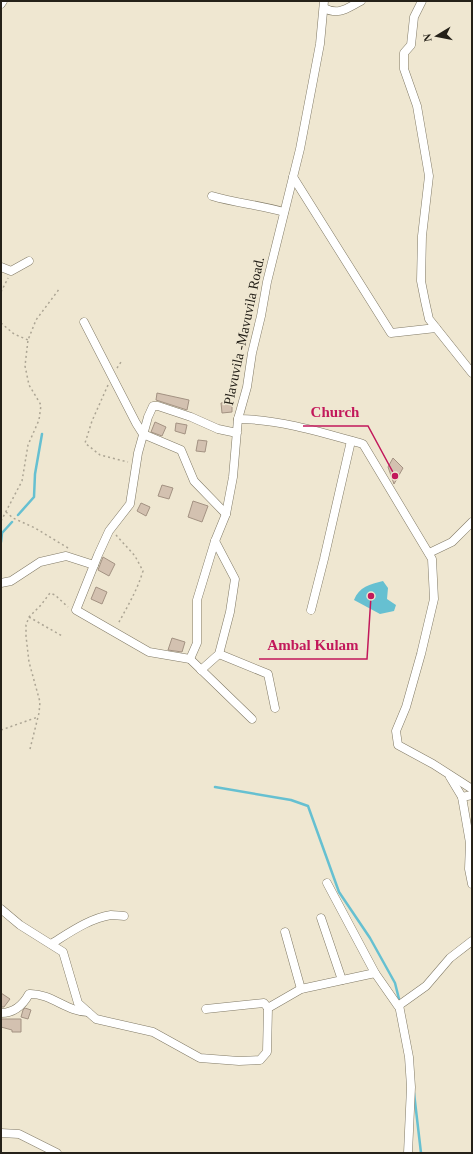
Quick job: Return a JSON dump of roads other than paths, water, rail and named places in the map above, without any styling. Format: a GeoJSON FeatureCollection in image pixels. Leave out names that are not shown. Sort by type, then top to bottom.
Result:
{"type":"FeatureCollection","features":[{"type":"Feature","properties":{"kind":"street"},"geometry":{"type":"LineString","coordinates":[[324,4],[332,12],[343,10],[361,1]]}},
{"type":"Feature","properties":{"kind":"street"},"geometry":{"type":"LineString","coordinates":[[422,1],[414,17],[411,44],[404,53],[404,69],[417,106],[429,176],[422,236],[422,281],[429,319],[472,373]]}},
{"type":"Feature","properties":{"kind":"street","name":"Plavuvila -Mavuvila Road."},"geometry":{"type":"LineString","coordinates":[[324,4],[320,44],[300,149],[267,282],[252,353],[247,387],[238,419],[255,419],[314,431],[363,444],[432,554],[434,599],[421,654],[406,707],[396,731],[398,745],[446,772],[472,789]]}},
{"type":"Feature","properties":{"kind":"street"},"geometry":{"type":"LineString","coordinates":[[293,177],[391,333],[436,328]]}},
{"type":"Feature","properties":{"kind":"street"},"geometry":{"type":"LineString","coordinates":[[212,196],[233,202],[262,206],[284,212]]}},
{"type":"Feature","properties":{"kind":"street"},"geometry":{"type":"LineString","coordinates":[[1,267],[12,271],[29,261]]}},
{"type":"Feature","properties":{"kind":"street"},"geometry":{"type":"LineString","coordinates":[[84,322],[143,434],[181,450],[194,481],[226,514]]}},
{"type":"Feature","properties":{"kind":"street"},"geometry":{"type":"LineString","coordinates":[[237,433],[218,429],[191,417],[154,405],[148,417],[143,434],[136,465],[130,504],[110,529],[94,564],[76,610],[148,652],[190,659],[252,719]]}},
{"type":"Feature","properties":{"kind":"street"},"geometry":{"type":"LineString","coordinates":[[190,659],[197,643],[197,600],[226,514],[233,477],[238,419]]}},
{"type":"Feature","properties":{"kind":"street"},"geometry":{"type":"LineString","coordinates":[[311,610],[351,441]]}},
{"type":"Feature","properties":{"kind":"street"},"geometry":{"type":"LineString","coordinates":[[432,554],[452,542],[472,522]]}},
{"type":"Feature","properties":{"kind":"street"},"geometry":{"type":"LineString","coordinates":[[201,670],[219,654],[230,612],[235,579],[216,541]]}},
{"type":"Feature","properties":{"kind":"street"},"geometry":{"type":"LineString","coordinates":[[1,583],[11,581],[40,562],[66,556],[94,564]]}},
{"type":"Feature","properties":{"kind":"street"},"geometry":{"type":"LineString","coordinates":[[219,654],[268,674],[275,708]]}},
{"type":"Feature","properties":{"kind":"street"},"geometry":{"type":"LineString","coordinates":[[446,772],[456,785],[462,797],[470,843],[469,869],[472,884]]}},
{"type":"Feature","properties":{"kind":"street"},"geometry":{"type":"LineString","coordinates":[[462,797],[472,795]]}},
{"type":"Feature","properties":{"kind":"street"},"geometry":{"type":"LineString","coordinates":[[327,883],[375,973],[400,1004],[409,1056],[411,1087],[408,1153]]}},
{"type":"Feature","properties":{"kind":"street"},"geometry":{"type":"LineString","coordinates":[[1,909],[20,925],[63,952],[78,1003],[96,1019],[153,1032],[200,1058],[239,1061],[260,1060],[266,1052],[268,1008],[264,1003],[206,1009]]}},
{"type":"Feature","properties":{"kind":"street"},"geometry":{"type":"LineString","coordinates":[[51,944],[74,930],[93,921],[111,916],[124,916]]}},
{"type":"Feature","properties":{"kind":"street"},"geometry":{"type":"LineString","coordinates":[[321,918],[342,980]]}},
{"type":"Feature","properties":{"kind":"street"},"geometry":{"type":"LineString","coordinates":[[285,932],[301,988]]}},
{"type":"Feature","properties":{"kind":"street"},"geometry":{"type":"LineString","coordinates":[[400,1004],[426,986],[450,958],[472,941]]}},
{"type":"Feature","properties":{"kind":"street"},"geometry":{"type":"LineString","coordinates":[[268,1008],[301,988],[375,973]]}},
{"type":"Feature","properties":{"kind":"street"},"geometry":{"type":"LineString","coordinates":[[1,1013],[10,1013],[26,999],[29,994],[35,993],[46,996],[82,1012],[88,1012]]}},
{"type":"Feature","properties":{"kind":"street"},"geometry":{"type":"LineString","coordinates":[[1,1133],[19,1134],[57,1153]]}},
{"type":"Feature","properties":{"kind":"water"},"geometry":{"type":"Polygon","coordinates":[[[383,581],[388,588],[387,599],[396,605],[394,611],[380,614],[354,600],[362,589],[369,585],[383,581]]]}},
{"type":"Feature","properties":{"kind":"waterway"},"geometry":{"type":"LineString","coordinates":[[18,515],[34,497],[35,474],[42,434]]}},
{"type":"Feature","properties":{"kind":"waterway"},"geometry":{"type":"LineString","coordinates":[[1,542],[2,533],[12,522]]}},
{"type":"Feature","properties":{"kind":"waterway"},"geometry":{"type":"LineString","coordinates":[[215,787],[291,800],[308,806],[339,892],[370,938],[395,983],[400,1003]]}},
{"type":"Feature","properties":{"kind":"waterway"},"geometry":{"type":"LineString","coordinates":[[414,1093],[421,1153]]}},
{"type":"Feature","properties":{"kind":"place","name":"Church"},"geometry":{"type":"Point","coordinates":[395,476]}},
{"type":"Feature","properties":{"kind":"place","name":"Ambal Kulam"},"geometry":{"type":"Point","coordinates":[371,596]}}]}
